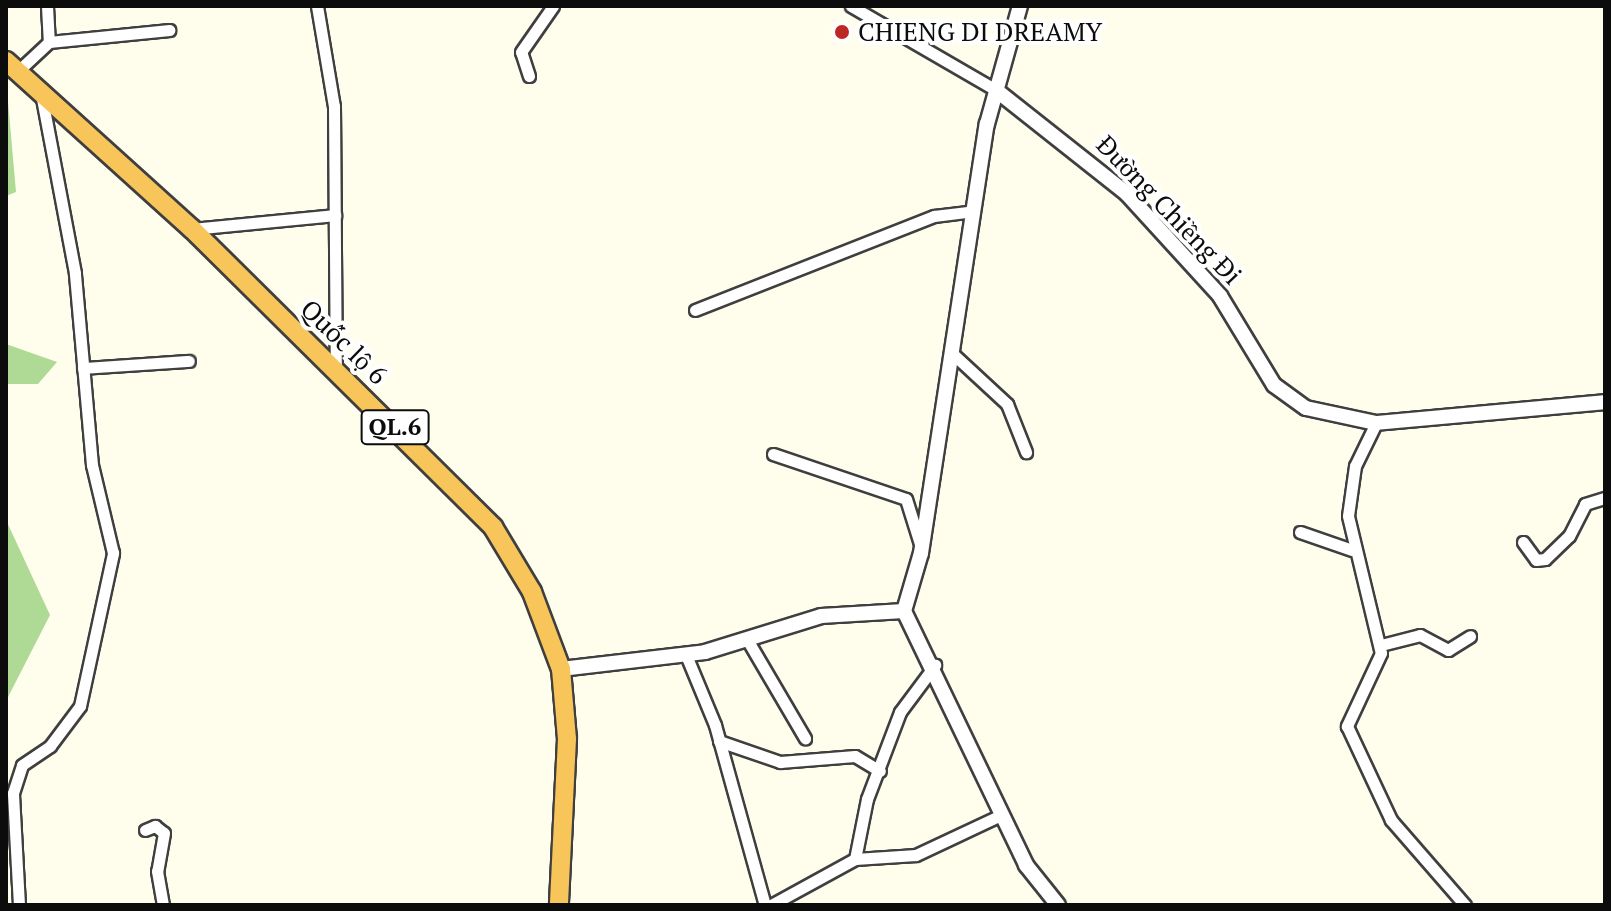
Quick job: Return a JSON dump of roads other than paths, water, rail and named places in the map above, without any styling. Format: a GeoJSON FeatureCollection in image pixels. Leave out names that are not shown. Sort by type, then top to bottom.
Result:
{"type":"FeatureCollection","features":[{"type":"Feature","properties":{"kind":"highway","name":"Quốc lộ 6"},"geometry":{"type":"LineString","coordinates":[[13,66],[39,86],[192,229],[493,527],[532,592],[561,669],[567,739],[559,905]]}},
{"type":"Feature","properties":{"kind":"street"},"geometry":{"type":"LineString","coordinates":[[47,6],[49,42]]}},
{"type":"Feature","properties":{"kind":"street"},"geometry":{"type":"LineString","coordinates":[[317,6],[334,106],[336,373]]}},
{"type":"Feature","properties":{"kind":"street"},"geometry":{"type":"LineString","coordinates":[[529,76],[521,52],[553,6]]}},
{"type":"Feature","properties":{"kind":"street"},"geometry":{"type":"LineString","coordinates":[[851,6],[996,90]]}},
{"type":"Feature","properties":{"kind":"street"},"geometry":{"type":"LineString","coordinates":[[1020,6],[996,90],[972,211],[921,553],[904,611],[935,665],[1001,815],[1058,905]]}},
{"type":"Feature","properties":{"kind":"street"},"geometry":{"type":"LineString","coordinates":[[13,66],[49,42],[169,30]]}},
{"type":"Feature","properties":{"kind":"street"},"geometry":{"type":"LineString","coordinates":[[19,905],[13,793],[22,765],[50,746],[80,706],[113,553],[92,465],[75,273],[39,86]]}},
{"type":"Feature","properties":{"kind":"street","name":"Đường Chiềng Đi"},"geometry":{"type":"LineString","coordinates":[[996,90],[1090,160],[1172,241],[1238,319],[1282,394],[1320,413],[1376,423],[1605,402]]}},
{"type":"Feature","properties":{"kind":"street"},"geometry":{"type":"LineString","coordinates":[[695,310],[934,216],[972,211]]}},
{"type":"Feature","properties":{"kind":"street"},"geometry":{"type":"LineString","coordinates":[[192,229],[335,215]]}},
{"type":"Feature","properties":{"kind":"street"},"geometry":{"type":"LineString","coordinates":[[953,354],[1007,404],[1026,452]]}},
{"type":"Feature","properties":{"kind":"street"},"geometry":{"type":"LineString","coordinates":[[83,368],[189,361]]}},
{"type":"Feature","properties":{"kind":"street"},"geometry":{"type":"LineString","coordinates":[[1376,423],[1352,475],[1352,550],[1381,645],[1379,668],[1349,707],[1347,726],[1391,820],[1465,905]]}},
{"type":"Feature","properties":{"kind":"street"},"geometry":{"type":"LineString","coordinates":[[773,454],[910,502],[921,553]]}},
{"type":"Feature","properties":{"kind":"street"},"geometry":{"type":"LineString","coordinates":[[1523,542],[1536,560],[1545,559],[1569,536],[1585,504],[1605,498]]}},
{"type":"Feature","properties":{"kind":"street"},"geometry":{"type":"LineString","coordinates":[[1300,532],[1352,550]]}},
{"type":"Feature","properties":{"kind":"street"},"geometry":{"type":"LineString","coordinates":[[561,669],[686,655],[748,641],[821,616],[904,611]]}},
{"type":"Feature","properties":{"kind":"street"},"geometry":{"type":"LineString","coordinates":[[1381,645],[1420,635],[1448,650],[1470,636]]}},
{"type":"Feature","properties":{"kind":"street"},"geometry":{"type":"LineString","coordinates":[[748,641],[805,738]]}},
{"type":"Feature","properties":{"kind":"street"},"geometry":{"type":"LineString","coordinates":[[686,655],[719,741],[765,905]]}},
{"type":"Feature","properties":{"kind":"street"},"geometry":{"type":"LineString","coordinates":[[855,859],[902,706],[935,665]]}},
{"type":"Feature","properties":{"kind":"street"},"geometry":{"type":"LineString","coordinates":[[719,741],[780,762],[855,756],[880,771]]}},
{"type":"Feature","properties":{"kind":"street"},"geometry":{"type":"LineString","coordinates":[[771,905],[855,859],[916,855],[1001,815]]}},
{"type":"Feature","properties":{"kind":"street"},"geometry":{"type":"LineString","coordinates":[[145,830],[164,833],[157,871],[163,905]]}},
{"type":"Feature","properties":{"kind":"place","name":"CHIENG DI DREAMY"},"geometry":{"type":"Point","coordinates":[842,32]}}]}
